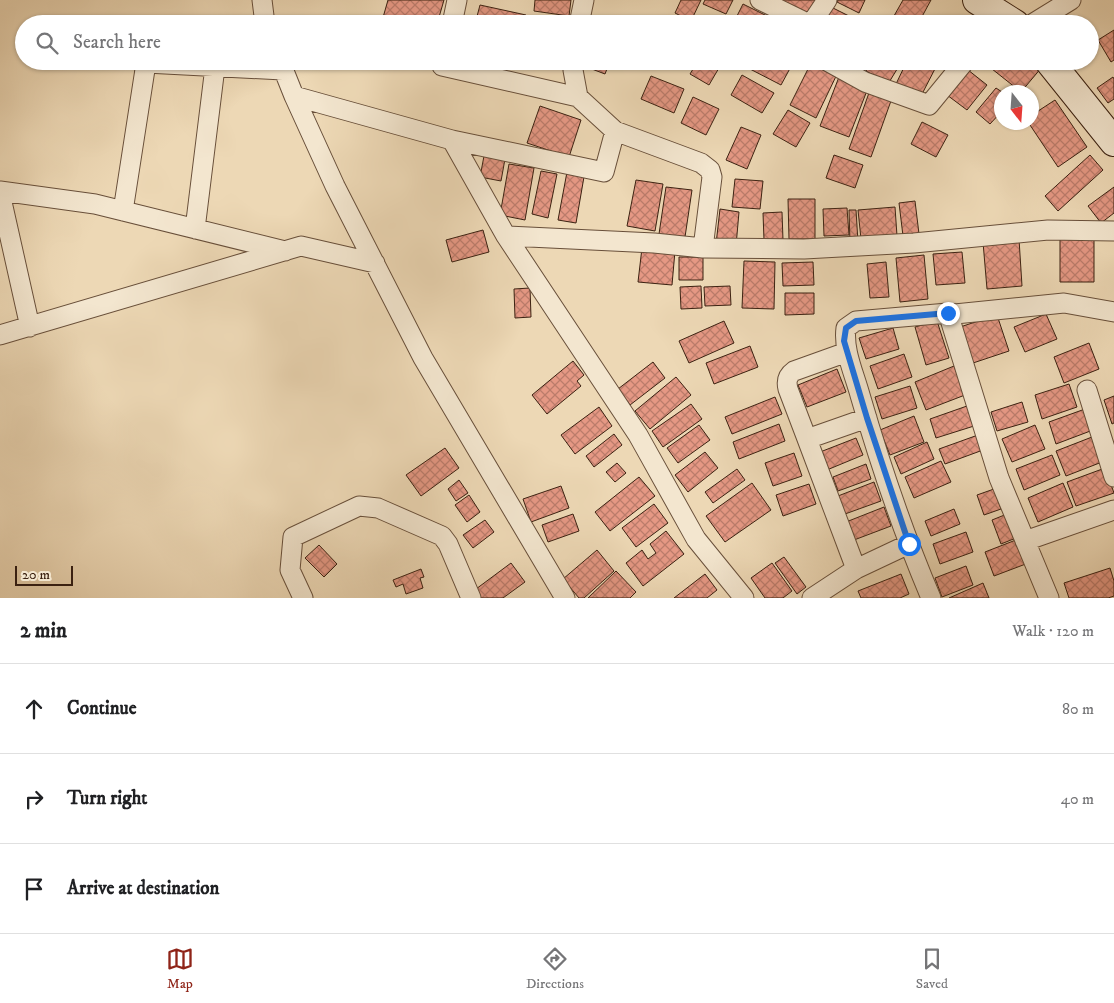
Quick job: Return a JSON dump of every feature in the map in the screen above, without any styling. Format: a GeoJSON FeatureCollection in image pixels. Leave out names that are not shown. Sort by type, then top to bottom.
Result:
{"type":"FeatureCollection","features":[{"type":"Feature","properties":{"kind":"street"},"geometry":{"type":"LineString","coordinates":[[262,0],[264,15]]}},
{"type":"Feature","properties":{"kind":"street"},"geometry":{"type":"LineString","coordinates":[[454,15],[457,0]]}},
{"type":"Feature","properties":{"kind":"street"},"geometry":{"type":"LineString","coordinates":[[581,15],[584,0]]}},
{"type":"Feature","properties":{"kind":"street"},"geometry":{"type":"LineString","coordinates":[[760,0],[791,15]]}},
{"type":"Feature","properties":{"kind":"street"},"geometry":{"type":"LineString","coordinates":[[817,15],[828,0]]}},
{"type":"Feature","properties":{"kind":"street"},"geometry":{"type":"LineString","coordinates":[[977,0],[997,15]]}},
{"type":"Feature","properties":{"kind":"street"},"geometry":{"type":"LineString","coordinates":[[1047,15],[1071,0]]}},
{"type":"Feature","properties":{"kind":"street"},"geometry":{"type":"LineString","coordinates":[[123,211],[145,70]]}},
{"type":"Feature","properties":{"kind":"street"},"geometry":{"type":"LineString","coordinates":[[195,229],[214,70]]}},
{"type":"Feature","properties":{"kind":"street"},"geometry":{"type":"LineString","coordinates":[[284,70],[335,186],[423,358],[560,592],[566,598]]}},
{"type":"Feature","properties":{"kind":"street"},"geometry":{"type":"LineString","coordinates":[[460,70],[578,97],[615,131],[701,163],[710,170],[712,177],[702,248]]}},
{"type":"Feature","properties":{"kind":"street"},"geometry":{"type":"LineString","coordinates":[[573,70],[578,97]]}},
{"type":"Feature","properties":{"kind":"street"},"geometry":{"type":"LineString","coordinates":[[843,70],[865,82],[929,105],[958,70]]}},
{"type":"Feature","properties":{"kind":"street"},"geometry":{"type":"LineString","coordinates":[[1057,70],[1114,142]]}},
{"type":"Feature","properties":{"kind":"street"},"geometry":{"type":"LineString","coordinates":[[294,96],[452,140],[604,172],[615,131]]}},
{"type":"Feature","properties":{"kind":"street"},"geometry":{"type":"LineString","coordinates":[[452,140],[506,236],[638,434],[696,539],[744,598]]}},
{"type":"Feature","properties":{"kind":"street"},"geometry":{"type":"LineString","coordinates":[[30,327],[0,192],[95,204],[286,251]]}},
{"type":"Feature","properties":{"kind":"street"},"geometry":{"type":"LineString","coordinates":[[506,236],[654,243],[702,248],[804,249],[914,243],[1048,230],[1114,231]]}},
{"type":"Feature","properties":{"kind":"street"},"geometry":{"type":"LineString","coordinates":[[0,336],[301,246],[374,264]]}},
{"type":"Feature","properties":{"kind":"street"},"geometry":{"type":"LineString","coordinates":[[931,598],[909,544],[867,418],[844,341],[846,328],[856,321],[955,314],[1064,303],[1114,312]]}},
{"type":"Feature","properties":{"kind":"street"},"geometry":{"type":"LineString","coordinates":[[948,313],[999,478],[1048,598]]}},
{"type":"Feature","properties":{"kind":"street"},"geometry":{"type":"LineString","coordinates":[[848,352],[794,371],[789,375],[786,382],[856,569]]}},
{"type":"Feature","properties":{"kind":"street"},"geometry":{"type":"LineString","coordinates":[[1087,390],[1114,477]]}},
{"type":"Feature","properties":{"kind":"street"},"geometry":{"type":"LineString","coordinates":[[807,438],[867,418]]}},
{"type":"Feature","properties":{"kind":"street"},"geometry":{"type":"LineString","coordinates":[[302,598],[290,570],[293,536],[359,506],[378,508],[442,536],[448,544],[471,598]]}},
{"type":"Feature","properties":{"kind":"street"},"geometry":{"type":"LineString","coordinates":[[1025,541],[1114,510]]}},
{"type":"Feature","properties":{"kind":"street"},"geometry":{"type":"LineString","coordinates":[[812,598],[856,569],[909,544]]}},
{"type":"Feature","properties":{"kind":"building"},"geometry":{"type":"Polygon","coordinates":[[[388,0],[444,0],[440,15],[384,15],[388,0]]]}},
{"type":"Feature","properties":{"kind":"building"},"geometry":{"type":"Polygon","coordinates":[[[535,0],[571,0],[569,15],[534,11],[535,0]]]}},
{"type":"Feature","properties":{"kind":"building"},"geometry":{"type":"Polygon","coordinates":[[[681,0],[701,0],[694,15],[679,15],[675,13],[681,0]]]}},
{"type":"Feature","properties":{"kind":"building"},"geometry":{"type":"Polygon","coordinates":[[[705,0],[733,0],[726,14],[703,4],[705,0]]]}},
{"type":"Feature","properties":{"kind":"building"},"geometry":{"type":"Polygon","coordinates":[[[774,0],[817,0],[809,15],[802,15],[774,0]]]}},
{"type":"Feature","properties":{"kind":"building"},"geometry":{"type":"Polygon","coordinates":[[[838,0],[865,0],[859,13],[837,2],[838,0]]]}},
{"type":"Feature","properties":{"kind":"building"},"geometry":{"type":"Polygon","coordinates":[[[903,0],[931,0],[923,15],[895,15],[903,0]]]}},
{"type":"Feature","properties":{"kind":"building"},"geometry":{"type":"Polygon","coordinates":[[[743,4],[765,15],[738,15],[743,4]]]}},
{"type":"Feature","properties":{"kind":"building"},"geometry":{"type":"Polygon","coordinates":[[[480,5],[526,15],[477,15],[480,5]]]}},
{"type":"Feature","properties":{"kind":"building"},"geometry":{"type":"Polygon","coordinates":[[[831,7],[847,15],[827,15],[831,7]]]}},
{"type":"Feature","properties":{"kind":"building"},"geometry":{"type":"Polygon","coordinates":[[[1114,30],[1114,60],[1111,62],[1099,42],[1099,39],[1114,30]]]}},
{"type":"Feature","properties":{"kind":"building"},"geometry":{"type":"Polygon","coordinates":[[[594,70],[607,70],[605,74],[594,70]]]}},
{"type":"Feature","properties":{"kind":"building"},"geometry":{"type":"Polygon","coordinates":[[[692,70],[718,70],[709,85],[690,74],[692,70]]]}},
{"type":"Feature","properties":{"kind":"building"},"geometry":{"type":"Polygon","coordinates":[[[752,70],[789,70],[781,85],[752,70]]]}},
{"type":"Feature","properties":{"kind":"building"},"geometry":{"type":"Polygon","coordinates":[[[808,70],[839,70],[816,118],[790,105],[808,70]]]}},
{"type":"Feature","properties":{"kind":"building"},"geometry":{"type":"Polygon","coordinates":[[[867,70],[897,70],[888,84],[867,70]]]}},
{"type":"Feature","properties":{"kind":"building"},"geometry":{"type":"Polygon","coordinates":[[[903,70],[934,70],[921,96],[896,84],[903,70]]]}},
{"type":"Feature","properties":{"kind":"building"},"geometry":{"type":"Polygon","coordinates":[[[960,70],[968,70],[987,85],[967,110],[943,92],[960,70]]]}},
{"type":"Feature","properties":{"kind":"building"},"geometry":{"type":"Polygon","coordinates":[[[993,70],[1039,70],[1027,85],[1012,85],[993,70]]]}},
{"type":"Feature","properties":{"kind":"building"},"geometry":{"type":"Polygon","coordinates":[[[742,75],[774,93],[762,113],[731,95],[742,75]]]}},
{"type":"Feature","properties":{"kind":"building"},"geometry":{"type":"Polygon","coordinates":[[[651,76],[684,89],[674,113],[641,99],[651,76]]]}},
{"type":"Feature","properties":{"kind":"building"},"geometry":{"type":"Polygon","coordinates":[[[839,77],[868,88],[849,137],[820,126],[839,77]]]}},
{"type":"Feature","properties":{"kind":"building"},"geometry":{"type":"Polygon","coordinates":[[[1113,77],[1114,99],[1108,103],[1097,88],[1113,77]]]}},
{"type":"Feature","properties":{"kind":"building"},"geometry":{"type":"Polygon","coordinates":[[[870,90],[892,98],[871,157],[849,149],[870,90]]]}},
{"type":"Feature","properties":{"kind":"building"},"geometry":{"type":"Polygon","coordinates":[[[994,90],[994,120],[990,124],[976,112],[994,90]]]}},
{"type":"Feature","properties":{"kind":"building"},"geometry":{"type":"Polygon","coordinates":[[[693,97],[719,109],[706,135],[681,123],[693,97]]]}},
{"type":"Feature","properties":{"kind":"building"},"geometry":{"type":"Polygon","coordinates":[[[1055,100],[1087,147],[1058,167],[1033,130],[1039,130],[1039,110],[1055,100]]]}},
{"type":"Feature","properties":{"kind":"building"},"geometry":{"type":"Polygon","coordinates":[[[540,106],[581,120],[569,157],[527,143],[540,106]]]}},
{"type":"Feature","properties":{"kind":"building"},"geometry":{"type":"Polygon","coordinates":[[[788,110],[810,123],[796,147],[773,134],[788,110]]]}},
{"type":"Feature","properties":{"kind":"building"},"geometry":{"type":"Polygon","coordinates":[[[922,122],[948,135],[936,157],[911,144],[922,122]]]}},
{"type":"Feature","properties":{"kind":"building"},"geometry":{"type":"Polygon","coordinates":[[[741,127],[761,135],[747,169],[726,160],[741,127]]]}},
{"type":"Feature","properties":{"kind":"building"},"geometry":{"type":"Polygon","coordinates":[[[834,155],[863,165],[855,188],[826,178],[834,155]]]}},
{"type":"Feature","properties":{"kind":"building"},"geometry":{"type":"Polygon","coordinates":[[[1090,155],[1103,170],[1058,211],[1045,196],[1090,155]]]}},
{"type":"Feature","properties":{"kind":"building"},"geometry":{"type":"Polygon","coordinates":[[[484,156],[505,159],[501,181],[480,177],[484,156]]]}},
{"type":"Feature","properties":{"kind":"building"},"geometry":{"type":"Polygon","coordinates":[[[509,164],[534,168],[525,220],[500,215],[509,164]]]}},
{"type":"Feature","properties":{"kind":"building"},"geometry":{"type":"Polygon","coordinates":[[[541,171],[557,174],[548,218],[532,214],[541,171]]]}},
{"type":"Feature","properties":{"kind":"building"},"geometry":{"type":"Polygon","coordinates":[[[585,171],[576,223],[558,220],[567,172],[585,171]]]}},
{"type":"Feature","properties":{"kind":"building"},"geometry":{"type":"Polygon","coordinates":[[[735,179],[763,181],[760,209],[732,207],[735,179]]]}},
{"type":"Feature","properties":{"kind":"building"},"geometry":{"type":"Polygon","coordinates":[[[636,180],[663,184],[655,231],[627,226],[636,180]]]}},
{"type":"Feature","properties":{"kind":"building"},"geometry":{"type":"Polygon","coordinates":[[[666,187],[692,190],[685,237],[659,234],[666,187]]]}},
{"type":"Feature","properties":{"kind":"building"},"geometry":{"type":"Polygon","coordinates":[[[1114,187],[1114,213],[1101,223],[1088,206],[1114,187]]]}},
{"type":"Feature","properties":{"kind":"building"},"geometry":{"type":"Polygon","coordinates":[[[788,199],[815,199],[815,239],[789,239],[788,199]]]}},
{"type":"Feature","properties":{"kind":"building"},"geometry":{"type":"Polygon","coordinates":[[[915,201],[919,234],[903,236],[899,203],[915,201]]]}},
{"type":"Feature","properties":{"kind":"building"},"geometry":{"type":"Polygon","coordinates":[[[895,207],[897,236],[861,239],[858,210],[895,207]]]}},
{"type":"Feature","properties":{"kind":"building"},"geometry":{"type":"Polygon","coordinates":[[[847,208],[849,235],[824,236],[823,209],[847,208]]]}},
{"type":"Feature","properties":{"kind":"building"},"geometry":{"type":"Polygon","coordinates":[[[720,209],[739,212],[736,246],[716,244],[720,209]]]}},
{"type":"Feature","properties":{"kind":"building"},"geometry":{"type":"Polygon","coordinates":[[[849,210],[856,210],[858,242],[850,243],[849,210]]]}},
{"type":"Feature","properties":{"kind":"building"},"geometry":{"type":"Polygon","coordinates":[[[782,212],[783,240],[764,240],[763,213],[782,212]]]}},
{"type":"Feature","properties":{"kind":"building"},"geometry":{"type":"Polygon","coordinates":[[[483,230],[489,252],[452,262],[446,240],[483,230]]]}},
{"type":"Feature","properties":{"kind":"building"},"geometry":{"type":"Polygon","coordinates":[[[1060,235],[1094,235],[1094,282],[1060,282],[1060,235]]]}},
{"type":"Feature","properties":{"kind":"building"},"geometry":{"type":"Polygon","coordinates":[[[1019,239],[1022,286],[987,289],[983,242],[1019,239]]]}},
{"type":"Feature","properties":{"kind":"building"},"geometry":{"type":"Polygon","coordinates":[[[642,248],[675,251],[672,285],[638,282],[642,248]]]}},
{"type":"Feature","properties":{"kind":"building"},"geometry":{"type":"Polygon","coordinates":[[[962,252],[965,283],[936,285],[933,254],[962,252]]]}},
{"type":"Feature","properties":{"kind":"building"},"geometry":{"type":"Polygon","coordinates":[[[924,255],[928,299],[900,302],[896,258],[924,255]]]}},
{"type":"Feature","properties":{"kind":"building"},"geometry":{"type":"Polygon","coordinates":[[[679,257],[703,257],[703,280],[679,280],[679,257]]]}},
{"type":"Feature","properties":{"kind":"building"},"geometry":{"type":"Polygon","coordinates":[[[744,261],[775,262],[774,309],[742,308],[744,261]]]}},
{"type":"Feature","properties":{"kind":"building"},"geometry":{"type":"Polygon","coordinates":[[[813,262],[814,285],[783,286],[782,263],[813,262]]]}},
{"type":"Feature","properties":{"kind":"building"},"geometry":{"type":"Polygon","coordinates":[[[886,262],[889,297],[870,298],[867,264],[886,262]]]}},
{"type":"Feature","properties":{"kind":"building"},"geometry":{"type":"Polygon","coordinates":[[[701,286],[702,308],[681,309],[680,287],[701,286]]]}},
{"type":"Feature","properties":{"kind":"building"},"geometry":{"type":"Polygon","coordinates":[[[730,286],[731,305],[705,306],[704,287],[730,286]]]}},
{"type":"Feature","properties":{"kind":"building"},"geometry":{"type":"Polygon","coordinates":[[[530,288],[531,317],[515,318],[514,289],[530,288]]]}},
{"type":"Feature","properties":{"kind":"building"},"geometry":{"type":"Polygon","coordinates":[[[785,293],[814,293],[814,314],[785,315],[785,293]]]}},
{"type":"Feature","properties":{"kind":"building"},"geometry":{"type":"Polygon","coordinates":[[[1046,314],[1057,339],[1025,352],[1014,327],[1046,314]]]}},
{"type":"Feature","properties":{"kind":"building"},"geometry":{"type":"Polygon","coordinates":[[[997,315],[1009,351],[973,363],[960,327],[997,315]]]}},
{"type":"Feature","properties":{"kind":"building"},"geometry":{"type":"Polygon","coordinates":[[[724,321],[734,343],[689,363],[679,341],[724,321]]]}},
{"type":"Feature","properties":{"kind":"building"},"geometry":{"type":"Polygon","coordinates":[[[937,321],[949,358],[926,365],[915,327],[937,321]]]}},
{"type":"Feature","properties":{"kind":"building"},"geometry":{"type":"Polygon","coordinates":[[[893,328],[899,349],[866,359],[859,338],[893,328]]]}},
{"type":"Feature","properties":{"kind":"building"},"geometry":{"type":"Polygon","coordinates":[[[1089,343],[1099,369],[1064,383],[1054,357],[1089,343]]]}},
{"type":"Feature","properties":{"kind":"building"},"geometry":{"type":"Polygon","coordinates":[[[750,346],[758,367],[714,384],[706,363],[750,346]]]}},
{"type":"Feature","properties":{"kind":"building"},"geometry":{"type":"Polygon","coordinates":[[[904,354],[912,377],[878,389],[870,366],[904,354]]]}},
{"type":"Feature","properties":{"kind":"building"},"geometry":{"type":"Polygon","coordinates":[[[573,361],[584,375],[577,381],[581,386],[547,414],[532,395],[573,361]]]}},
{"type":"Feature","properties":{"kind":"building"},"geometry":{"type":"Polygon","coordinates":[[[653,362],[665,378],[630,405],[618,389],[653,362]]]}},
{"type":"Feature","properties":{"kind":"building"},"geometry":{"type":"Polygon","coordinates":[[[954,366],[965,395],[926,410],[915,382],[954,366]]]}},
{"type":"Feature","properties":{"kind":"building"},"geometry":{"type":"Polygon","coordinates":[[[837,369],[846,392],[807,407],[798,385],[837,369]]]}},
{"type":"Feature","properties":{"kind":"building"},"geometry":{"type":"Polygon","coordinates":[[[676,377],[691,395],[650,429],[635,411],[676,377]]]}},
{"type":"Feature","properties":{"kind":"building"},"geometry":{"type":"Polygon","coordinates":[[[1069,384],[1077,407],[1042,419],[1035,395],[1069,384]]]}},
{"type":"Feature","properties":{"kind":"building"},"geometry":{"type":"Polygon","coordinates":[[[910,386],[917,408],[882,419],[875,397],[910,386]]]}},
{"type":"Feature","properties":{"kind":"building"},"geometry":{"type":"Polygon","coordinates":[[[1114,396],[1114,423],[1112,424],[1104,400],[1114,396]]]}},
{"type":"Feature","properties":{"kind":"building"},"geometry":{"type":"Polygon","coordinates":[[[775,397],[782,414],[732,434],[725,417],[775,397]]]}},
{"type":"Feature","properties":{"kind":"building"},"geometry":{"type":"Polygon","coordinates":[[[1022,402],[1028,422],[997,431],[991,412],[1022,402]]]}},
{"type":"Feature","properties":{"kind":"building"},"geometry":{"type":"Polygon","coordinates":[[[691,404],[702,419],[663,447],[652,431],[691,404]]]}},
{"type":"Feature","properties":{"kind":"building"},"geometry":{"type":"Polygon","coordinates":[[[967,406],[974,426],[936,438],[930,419],[967,406]]]}},
{"type":"Feature","properties":{"kind":"building"},"geometry":{"type":"Polygon","coordinates":[[[599,407],[612,426],[575,454],[561,435],[599,407]]]}},
{"type":"Feature","properties":{"kind":"building"},"geometry":{"type":"Polygon","coordinates":[[[1085,409],[1093,430],[1056,444],[1049,422],[1085,409]]]}},
{"type":"Feature","properties":{"kind":"building"},"geometry":{"type":"Polygon","coordinates":[[[914,416],[924,442],[890,455],[880,430],[914,416]]]}},
{"type":"Feature","properties":{"kind":"building"},"geometry":{"type":"Polygon","coordinates":[[[779,424],[785,441],[739,459],[733,442],[779,424]]]}},
{"type":"Feature","properties":{"kind":"building"},"geometry":{"type":"Polygon","coordinates":[[[699,425],[710,440],[678,463],[667,448],[699,425]]]}},
{"type":"Feature","properties":{"kind":"building"},"geometry":{"type":"Polygon","coordinates":[[[1035,425],[1045,449],[1012,462],[1002,439],[1035,425]]]}},
{"type":"Feature","properties":{"kind":"building"},"geometry":{"type":"Polygon","coordinates":[[[614,434],[622,445],[594,467],[586,456],[614,434]]]}},
{"type":"Feature","properties":{"kind":"building"},"geometry":{"type":"Polygon","coordinates":[[[978,435],[983,450],[945,464],[939,449],[978,435]]]}},
{"type":"Feature","properties":{"kind":"building"},"geometry":{"type":"Polygon","coordinates":[[[1092,437],[1102,462],[1066,476],[1056,451],[1092,437]]]}},
{"type":"Feature","properties":{"kind":"building"},"geometry":{"type":"Polygon","coordinates":[[[856,438],[863,455],[822,472],[815,454],[856,438]]]}},
{"type":"Feature","properties":{"kind":"building"},"geometry":{"type":"Polygon","coordinates":[[[927,442],[934,459],[901,474],[894,457],[927,442]]]}},
{"type":"Feature","properties":{"kind":"building"},"geometry":{"type":"Polygon","coordinates":[[[445,448],[459,468],[421,496],[406,475],[445,448]]]}},
{"type":"Feature","properties":{"kind":"building"},"geometry":{"type":"Polygon","coordinates":[[[705,452],[718,468],[688,492],[675,475],[705,452]]]}},
{"type":"Feature","properties":{"kind":"building"},"geometry":{"type":"Polygon","coordinates":[[[794,453],[802,476],[773,486],[765,463],[794,453]]]}},
{"type":"Feature","properties":{"kind":"building"},"geometry":{"type":"Polygon","coordinates":[[[1052,455],[1060,475],[1024,490],[1016,469],[1052,455]]]}},
{"type":"Feature","properties":{"kind":"building"},"geometry":{"type":"Polygon","coordinates":[[[941,461],[951,482],[914,498],[905,477],[941,461]]]}},
{"type":"Feature","properties":{"kind":"building"},"geometry":{"type":"Polygon","coordinates":[[[617,463],[626,473],[615,482],[606,472],[617,463]]]}},
{"type":"Feature","properties":{"kind":"building"},"geometry":{"type":"Polygon","coordinates":[[[866,464],[871,479],[838,491],[833,477],[866,464]]]}},
{"type":"Feature","properties":{"kind":"building"},"geometry":{"type":"Polygon","coordinates":[[[1105,468],[1114,493],[1076,506],[1067,482],[1105,468]]]}},
{"type":"Feature","properties":{"kind":"building"},"geometry":{"type":"Polygon","coordinates":[[[737,469],[745,480],[713,503],[705,492],[737,469]]]}},
{"type":"Feature","properties":{"kind":"building"},"geometry":{"type":"Polygon","coordinates":[[[639,477],[655,496],[610,531],[595,512],[639,477]]]}},
{"type":"Feature","properties":{"kind":"building"},"geometry":{"type":"Polygon","coordinates":[[[459,480],[468,493],[456,501],[448,489],[459,480]]]}},
{"type":"Feature","properties":{"kind":"building"},"geometry":{"type":"Polygon","coordinates":[[[874,482],[881,501],[845,514],[838,496],[874,482]]]}},
{"type":"Feature","properties":{"kind":"building"},"geometry":{"type":"Polygon","coordinates":[[[752,483],[771,510],[725,542],[706,516],[752,483]]]}},
{"type":"Feature","properties":{"kind":"building"},"geometry":{"type":"Polygon","coordinates":[[[1063,483],[1073,507],[1038,522],[1028,498],[1063,483]]]}},
{"type":"Feature","properties":{"kind":"building"},"geometry":{"type":"Polygon","coordinates":[[[809,484],[816,504],[783,516],[776,495],[809,484]]]}},
{"type":"Feature","properties":{"kind":"building"},"geometry":{"type":"Polygon","coordinates":[[[561,486],[569,508],[531,522],[523,499],[561,486]]]}},
{"type":"Feature","properties":{"kind":"building"},"geometry":{"type":"Polygon","coordinates":[[[994,489],[1001,509],[984,515],[977,495],[994,489]]]}},
{"type":"Feature","properties":{"kind":"building"},"geometry":{"type":"Polygon","coordinates":[[[469,495],[480,512],[467,522],[455,505],[469,495]]]}},
{"type":"Feature","properties":{"kind":"building"},"geometry":{"type":"Polygon","coordinates":[[[654,504],[668,523],[636,547],[622,528],[654,504]]]}},
{"type":"Feature","properties":{"kind":"building"},"geometry":{"type":"Polygon","coordinates":[[[884,507],[891,526],[854,540],[846,522],[884,507]]]}},
{"type":"Feature","properties":{"kind":"building"},"geometry":{"type":"Polygon","coordinates":[[[954,509],[960,524],[931,536],[925,521],[954,509]]]}},
{"type":"Feature","properties":{"kind":"building"},"geometry":{"type":"Polygon","coordinates":[[[573,514],[579,531],[548,542],[542,525],[573,514]]]}},
{"type":"Feature","properties":{"kind":"building"},"geometry":{"type":"Polygon","coordinates":[[[1007,514],[1016,538],[1001,544],[992,520],[1007,514]]]}},
{"type":"Feature","properties":{"kind":"building"},"geometry":{"type":"Polygon","coordinates":[[[485,520],[494,532],[473,548],[463,535],[485,520]]]}},
{"type":"Feature","properties":{"kind":"building"},"geometry":{"type":"Polygon","coordinates":[[[666,531],[684,554],[643,586],[626,563],[642,550],[648,559],[656,553],[650,544],[666,531]]]}},
{"type":"Feature","properties":{"kind":"building"},"geometry":{"type":"Polygon","coordinates":[[[966,532],[973,552],[940,564],[933,544],[966,532]]]}},
{"type":"Feature","properties":{"kind":"building"},"geometry":{"type":"Polygon","coordinates":[[[1021,538],[1031,562],[994,576],[985,552],[1021,538]]]}},
{"type":"Feature","properties":{"kind":"building"},"geometry":{"type":"Polygon","coordinates":[[[319,545],[337,564],[324,577],[305,558],[319,545]]]}},
{"type":"Feature","properties":{"kind":"building"},"geometry":{"type":"Polygon","coordinates":[[[597,550],[614,571],[584,598],[579,598],[563,579],[597,550]]]}},
{"type":"Feature","properties":{"kind":"building"},"geometry":{"type":"Polygon","coordinates":[[[784,557],[806,587],[797,594],[775,563],[784,557]]]}},
{"type":"Feature","properties":{"kind":"building"},"geometry":{"type":"Polygon","coordinates":[[[511,563],[525,582],[503,598],[477,598],[472,592],[511,563]]]}},
{"type":"Feature","properties":{"kind":"building"},"geometry":{"type":"Polygon","coordinates":[[[772,563],[792,591],[783,598],[765,598],[751,578],[772,563]]]}},
{"type":"Feature","properties":{"kind":"building"},"geometry":{"type":"Polygon","coordinates":[[[966,566],[973,585],[942,597],[935,578],[966,566]]]}},
{"type":"Feature","properties":{"kind":"building"},"geometry":{"type":"Polygon","coordinates":[[[1110,568],[1114,581],[1114,596],[1108,598],[1069,598],[1064,583],[1110,568]]]}},
{"type":"Feature","properties":{"kind":"building"},"geometry":{"type":"Polygon","coordinates":[[[421,569],[424,577],[420,578],[423,588],[406,594],[403,584],[396,587],[393,580],[421,569]]]}},
{"type":"Feature","properties":{"kind":"building"},"geometry":{"type":"Polygon","coordinates":[[[616,571],[636,592],[630,598],[588,598],[616,571]]]}},
{"type":"Feature","properties":{"kind":"building"},"geometry":{"type":"Polygon","coordinates":[[[705,574],[717,590],[707,598],[674,598],[705,574]]]}},
{"type":"Feature","properties":{"kind":"building"},"geometry":{"type":"Polygon","coordinates":[[[901,574],[909,594],[900,598],[861,598],[858,591],[901,574]]]}},
{"type":"Feature","properties":{"kind":"building"},"geometry":{"type":"Polygon","coordinates":[[[983,583],[989,598],[949,598],[983,583]]]}},
{"type":"Feature","properties":{"kind":"route"},"geometry":{"type":"LineString","coordinates":[[909,544],[867,418],[844,341],[846,328],[856,321],[948,313]]}}]}
